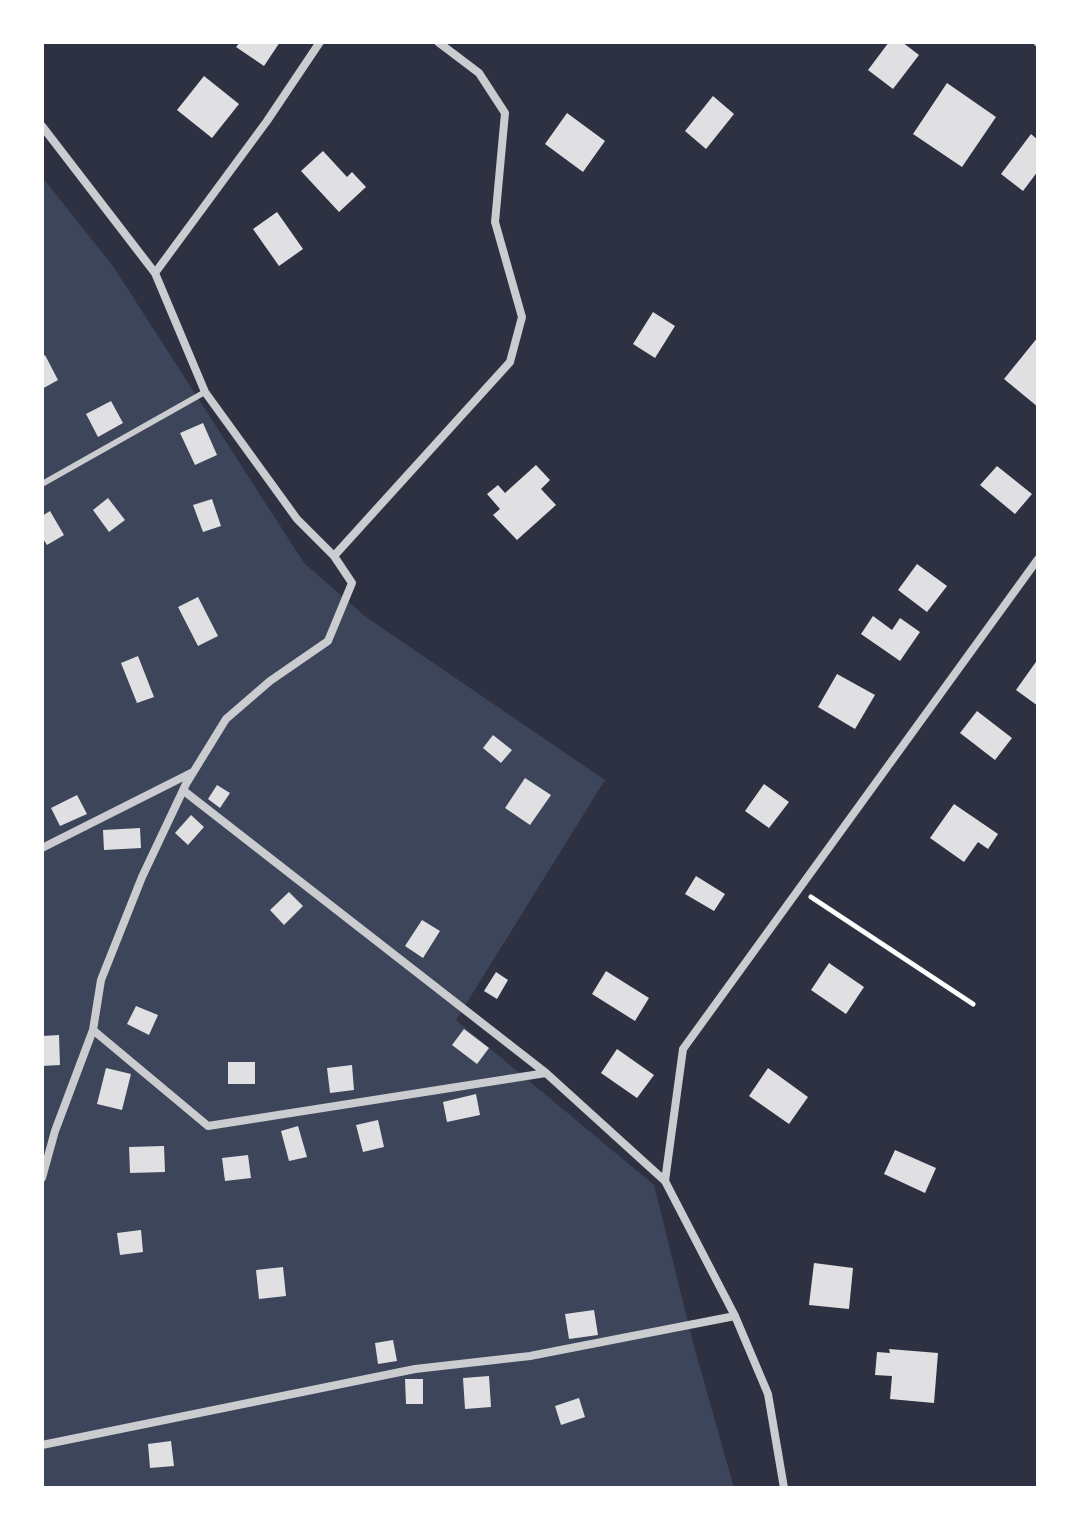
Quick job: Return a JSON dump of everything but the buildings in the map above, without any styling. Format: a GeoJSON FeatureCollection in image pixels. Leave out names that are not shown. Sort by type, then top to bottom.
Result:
{"type":"FeatureCollection","features":[{"type":"Feature","properties":{"kind":"street"},"geometry":{"type":"LineString","coordinates":[[155,273],[267,121],[320,42]]}},
{"type":"Feature","properties":{"kind":"street"},"geometry":{"type":"LineString","coordinates":[[334,556],[510,362],[522,317],[495,222],[505,113],[479,73],[438,42]]}},
{"type":"Feature","properties":{"kind":"street"},"geometry":{"type":"LineString","coordinates":[[42,126],[155,273],[205,392],[297,519],[334,556],[352,583],[328,641],[270,681],[226,719],[193,772],[142,877],[101,980],[93,1030],[55,1131],[42,1178]]}},
{"type":"Feature","properties":{"kind":"street"},"geometry":{"type":"LineString","coordinates":[[665,1181],[683,1049],[1038,559]]}},
{"type":"Feature","properties":{"kind":"street"},"geometry":{"type":"LineString","coordinates":[[42,848],[193,772]]}},
{"type":"Feature","properties":{"kind":"street"},"geometry":{"type":"LineString","coordinates":[[184,791],[546,1073],[665,1181],[735,1316],[768,1394],[784,1488]]}},
{"type":"Feature","properties":{"kind":"street"},"geometry":{"type":"LineString","coordinates":[[93,1030],[208,1126],[546,1073]]}},
{"type":"Feature","properties":{"kind":"street"},"geometry":{"type":"LineString","coordinates":[[42,1445],[415,1369],[530,1356],[735,1316]]}},
{"type":"Feature","properties":{"kind":"lane"},"geometry":{"type":"LineString","coordinates":[[42,484],[205,392]]}},
{"type":"Feature","properties":{"kind":"path"},"geometry":{"type":"LineString","coordinates":[[800,889],[973,1004]]}},
{"type":"Feature","properties":{"kind":"shaded area"},"geometry":{"type":"Polygon","coordinates":[[[42,177],[113,266],[304,563],[366,617],[605,780],[456,1020],[654,1185],[694,1346],[734,1488],[42,1488],[42,177]]]}}]}
